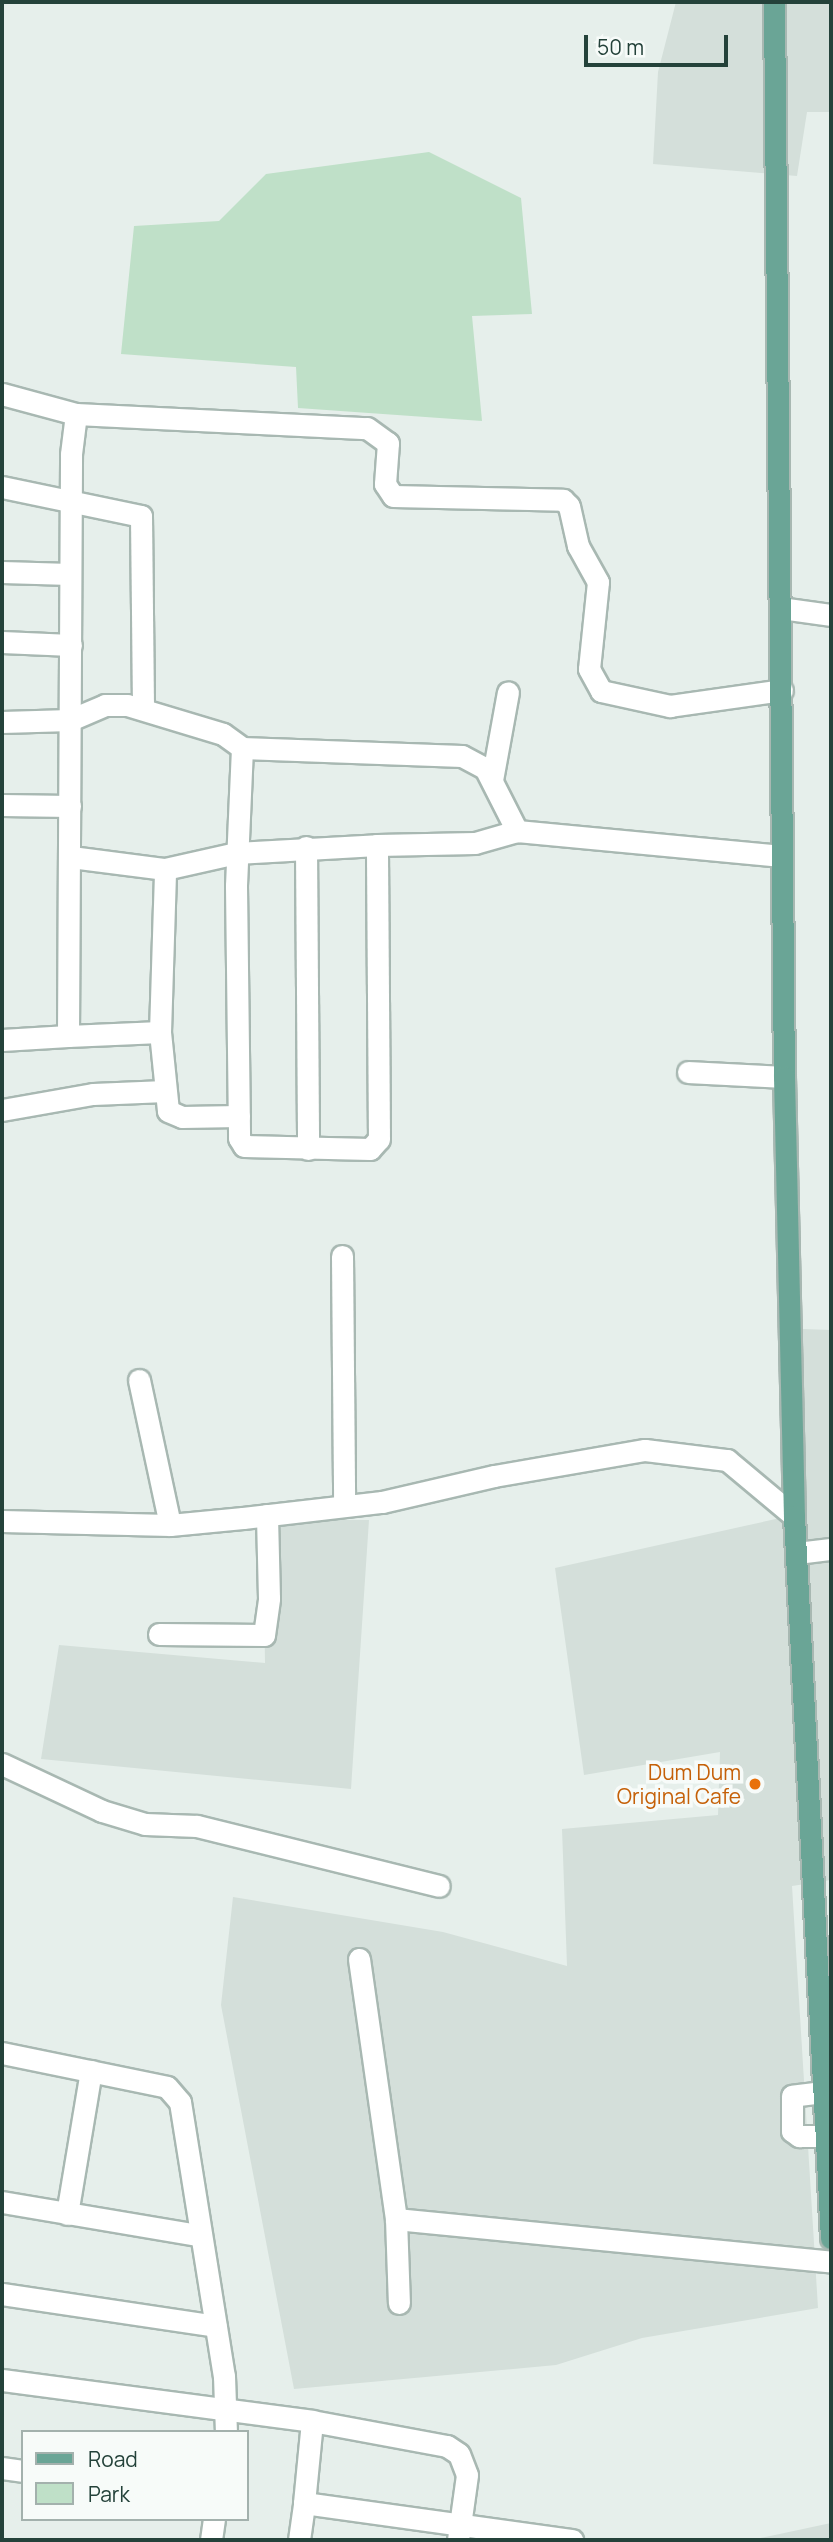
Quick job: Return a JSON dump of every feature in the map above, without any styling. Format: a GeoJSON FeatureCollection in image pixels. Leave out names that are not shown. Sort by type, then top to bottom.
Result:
{"type":"FeatureCollection","features":[{"type":"Feature","properties":{"kind":"main road"},"geometry":{"type":"LineString","coordinates":[[774,2],[782,690],[783,1077],[795,1533],[822,1902],[823,2092],[831,2238]]}},
{"type":"Feature","properties":{"kind":"street"},"geometry":{"type":"LineString","coordinates":[[2,394],[76,414],[367,428],[388,443],[385,484],[393,496],[563,500],[569,506],[578,546],[598,582],[589,670],[601,691],[670,706],[782,690]]}},
{"type":"Feature","properties":{"kind":"street"},"geometry":{"type":"LineString","coordinates":[[68,1036],[71,857],[70,574],[76,414]]}},
{"type":"Feature","properties":{"kind":"street"},"geometry":{"type":"LineString","coordinates":[[2,487],[72,504],[138,514],[144,522],[143,707]]}},
{"type":"Feature","properties":{"kind":"street"},"geometry":{"type":"LineString","coordinates":[[2,572],[70,574]]}},
{"type":"Feature","properties":{"kind":"street"},"geometry":{"type":"LineString","coordinates":[[781,608],[831,614]]}},
{"type":"Feature","properties":{"kind":"street"},"geometry":{"type":"LineString","coordinates":[[2,642],[71,645]]}},
{"type":"Feature","properties":{"kind":"street"},"geometry":{"type":"LineString","coordinates":[[492,780],[508,692]]}},
{"type":"Feature","properties":{"kind":"street"},"geometry":{"type":"LineString","coordinates":[[2,722],[70,720],[105,705],[143,707],[223,734],[242,747],[462,756],[478,761],[492,780],[496,797],[517,831]]}},
{"type":"Feature","properties":{"kind":"street"},"geometry":{"type":"LineString","coordinates":[[242,747],[236,853],[239,1138],[244,1146],[370,1149],[379,1139],[377,845]]}},
{"type":"Feature","properties":{"kind":"street"},"geometry":{"type":"LineString","coordinates":[[2,805],[70,806]]}},
{"type":"Feature","properties":{"kind":"street"},"geometry":{"type":"LineString","coordinates":[[71,857],[165,869],[236,853],[306,847],[475,843],[517,831],[782,856]]}},
{"type":"Feature","properties":{"kind":"street"},"geometry":{"type":"LineString","coordinates":[[306,847],[307,1149]]}},
{"type":"Feature","properties":{"kind":"street"},"geometry":{"type":"LineString","coordinates":[[165,869],[160,1032],[166,1105],[174,1115],[239,1116]]}},
{"type":"Feature","properties":{"kind":"street"},"geometry":{"type":"LineString","coordinates":[[2,1040],[160,1032]]}},
{"type":"Feature","properties":{"kind":"street"},"geometry":{"type":"LineString","coordinates":[[688,1072],[783,1077]]}},
{"type":"Feature","properties":{"kind":"street"},"geometry":{"type":"LineString","coordinates":[[2,1110],[93,1094],[165,1091]]}},
{"type":"Feature","properties":{"kind":"street"},"geometry":{"type":"LineString","coordinates":[[342,1256],[345,1504]]}},
{"type":"Feature","properties":{"kind":"street"},"geometry":{"type":"LineString","coordinates":[[139,1380],[170,1525]]}},
{"type":"Feature","properties":{"kind":"street"},"geometry":{"type":"LineString","coordinates":[[2,1521],[170,1525],[267,1515],[345,1504],[382,1502],[507,1473],[645,1450],[727,1461],[795,1533],[831,1549]]}},
{"type":"Feature","properties":{"kind":"street"},"geometry":{"type":"LineString","coordinates":[[159,1634],[264,1635],[269,1598],[267,1515]]}},
{"type":"Feature","properties":{"kind":"street"},"geometry":{"type":"LineString","coordinates":[[2,1764],[102,1811],[145,1824],[197,1826],[439,1886]]}},
{"type":"Feature","properties":{"kind":"street"},"geometry":{"type":"LineString","coordinates":[[359,1959],[396,2219],[399,2303]]}},
{"type":"Feature","properties":{"kind":"street"},"geometry":{"type":"LineString","coordinates":[[2,2053],[144,2081],[174,2093],[183,2112],[198,2235],[216,2326],[228,2423]]}},
{"type":"Feature","properties":{"kind":"street"},"geometry":{"type":"LineString","coordinates":[[67,2214],[91,2071]]}},
{"type":"Feature","properties":{"kind":"street"},"geometry":{"type":"LineString","coordinates":[[823,2092],[792,2096],[792,2131],[828,2148]]}},
{"type":"Feature","properties":{"kind":"street"},"geometry":{"type":"LineString","coordinates":[[2,2202],[198,2235]]}},
{"type":"Feature","properties":{"kind":"street"},"geometry":{"type":"LineString","coordinates":[[396,2219],[831,2262]]}},
{"type":"Feature","properties":{"kind":"street"},"geometry":{"type":"LineString","coordinates":[[2,2294],[216,2326]]}},
{"type":"Feature","properties":{"kind":"street"},"geometry":{"type":"LineString","coordinates":[[2,2381],[228,2423],[312,2421],[447,2446],[460,2454],[467,2475],[458,2533]]}},
{"type":"Feature","properties":{"kind":"street"},"geometry":{"type":"LineString","coordinates":[[299,2540],[312,2421]]}},
{"type":"Feature","properties":{"kind":"street"},"geometry":{"type":"LineString","coordinates":[[2,2468],[21,2471]]}},
{"type":"Feature","properties":{"kind":"street"},"geometry":{"type":"LineString","coordinates":[[304,2503],[458,2533],[572,2540]]}},
{"type":"Feature","properties":{"kind":"street"},"geometry":{"type":"LineString","coordinates":[[211,2540],[214,2521]]}},
{"type":"Feature","properties":{"kind":"shaded area"},"geometry":{"type":"Polygon","coordinates":[[[676,2],[831,2],[831,112],[807,112],[797,176],[653,164],[658,72],[676,2]]]}},
{"type":"Feature","properties":{"kind":"shaded area"},"geometry":{"type":"Polygon","coordinates":[[[802,1329],[831,1330],[831,1880],[792,1886],[818,2308],[642,2338],[556,2365],[294,2389],[221,2005],[233,1897],[443,1932],[567,1966],[562,1829],[718,1815],[720,1752],[584,1775],[555,1568],[794,1515],[802,1329]]]}},
{"type":"Feature","properties":{"kind":"shaded area"},"geometry":{"type":"Polygon","coordinates":[[[263,1520],[369,1520],[351,1789],[41,1759],[59,1645],[265,1663],[263,1520]]]}},
{"type":"Feature","properties":{"kind":"shaded area"},"geometry":{"type":"Polygon","coordinates":[[[831,2523],[831,2540],[751,2540],[831,2523]]]}},
{"type":"Feature","properties":{"kind":"green space"},"geometry":{"type":"Polygon","coordinates":[[[429,152],[521,198],[532,314],[472,316],[482,421],[298,408],[296,367],[121,354],[134,226],[219,221],[266,174],[429,152]]]}},
{"type":"Feature","properties":{"kind":"place","name":"Dum Dum Original Cafe"},"geometry":{"type":"Point","coordinates":[755,1784]}}]}
